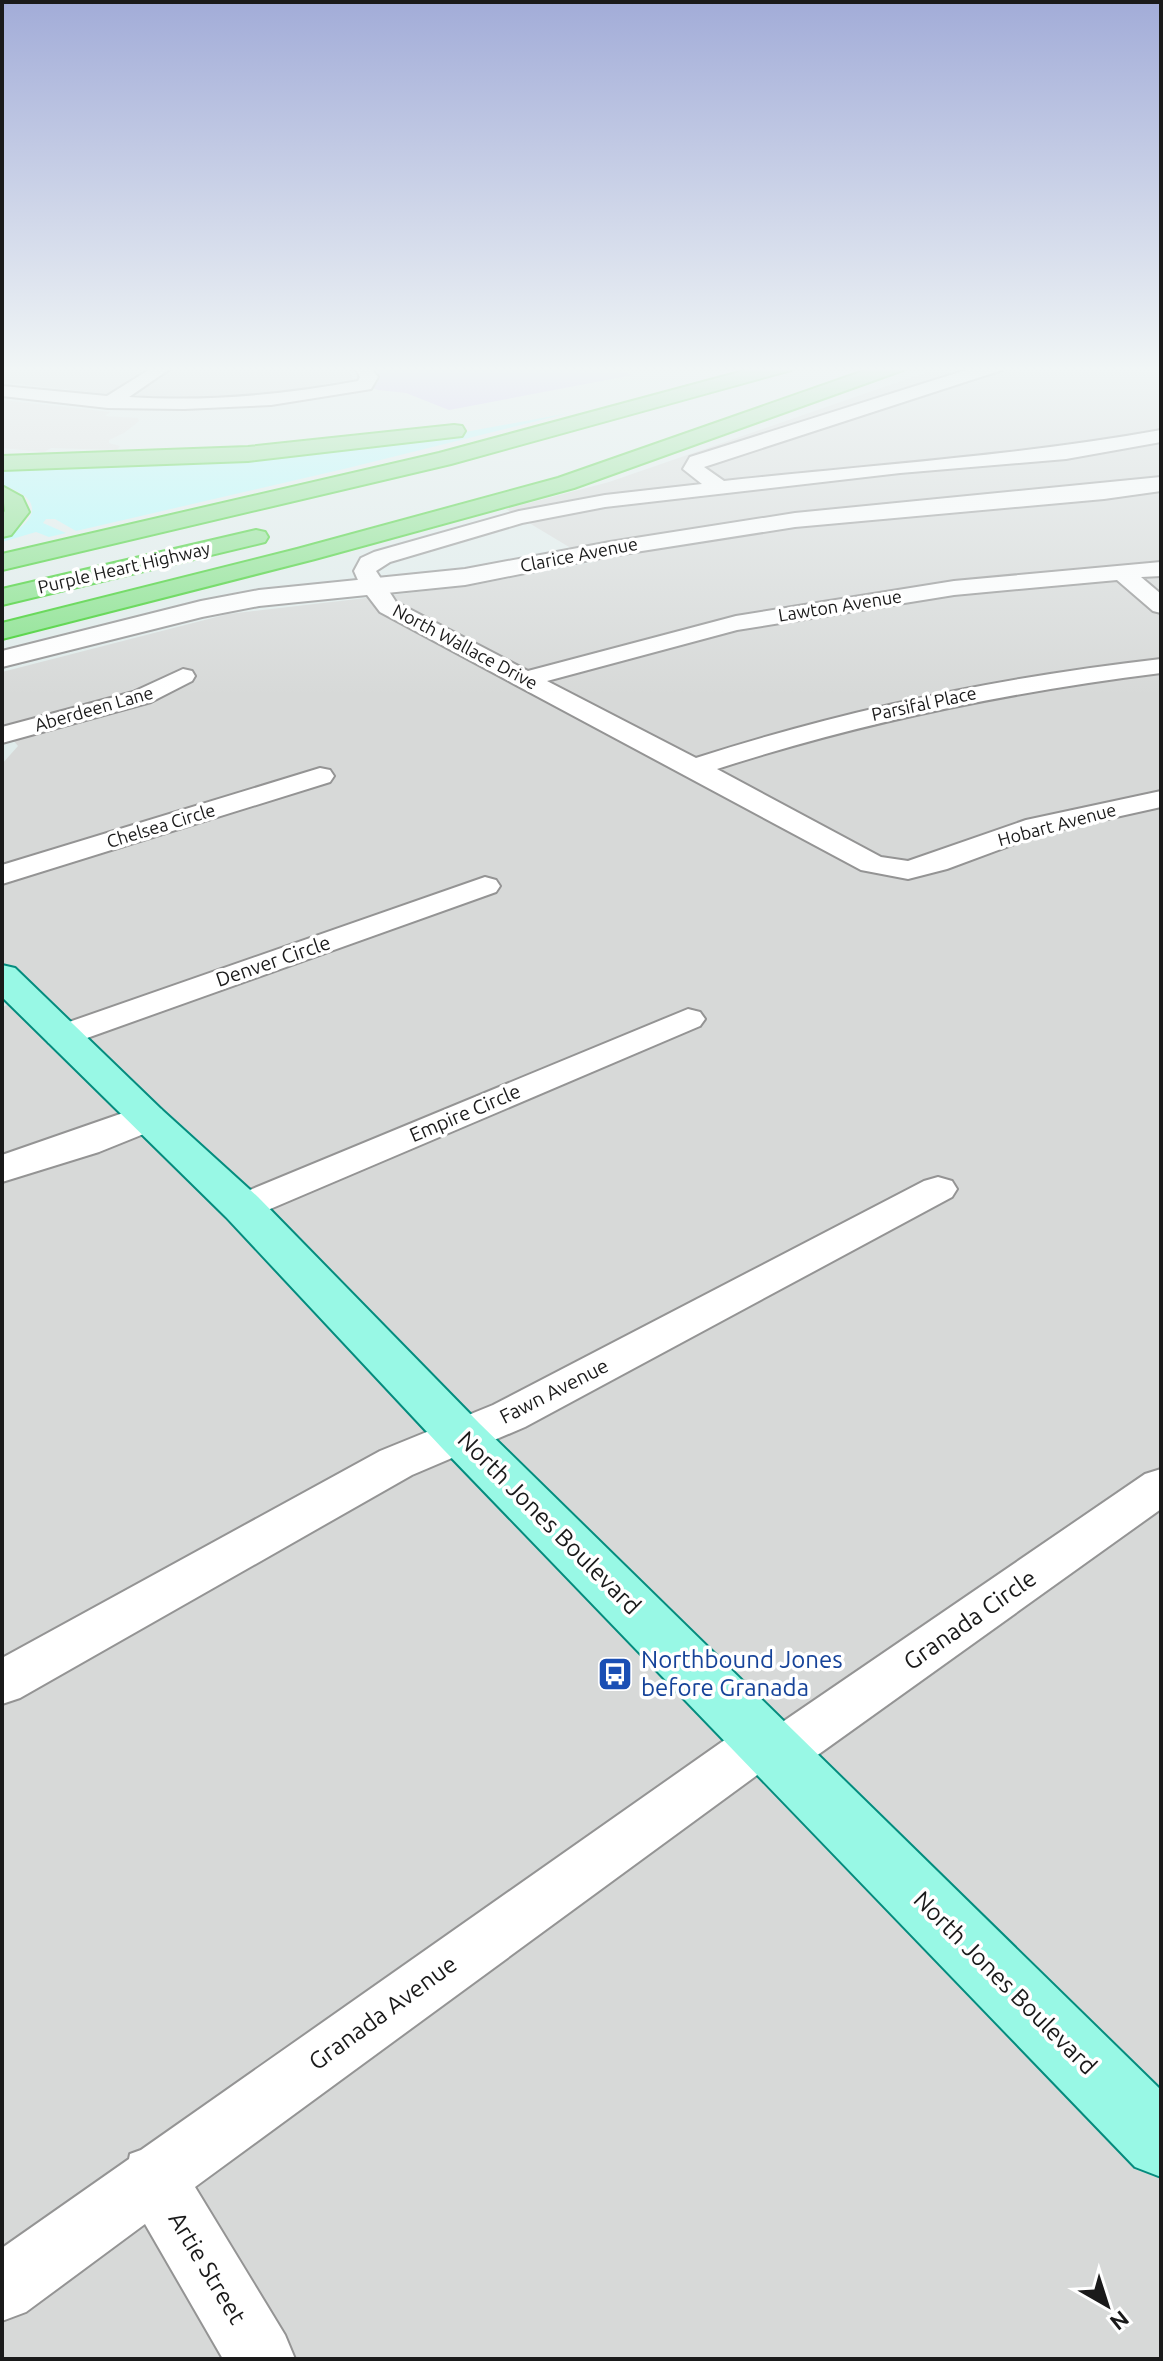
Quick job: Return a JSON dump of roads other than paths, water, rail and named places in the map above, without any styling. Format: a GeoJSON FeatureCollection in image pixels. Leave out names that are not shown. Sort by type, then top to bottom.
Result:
{"type":"FeatureCollection","features":[{"type":"Feature","properties":{"kind":"highway","name":"Purple Heart Highway"},"geometry":{"type":"LineString","coordinates":[[2,562],[369,476]]}},
{"type":"Feature","properties":{"kind":"highway"},"geometry":{"type":"LineString","coordinates":[[2,631],[321,551],[585,476]]}},
{"type":"Feature","properties":{"kind":"highway"},"geometry":{"type":"LineString","coordinates":[[2,493],[14,502],[17,512],[2,530]]}},
{"type":"Feature","properties":{"kind":"highway","name":"Purple Heart Highway"},"geometry":{"type":"LineString","coordinates":[[2,597],[284,530]]}},
{"type":"Feature","properties":{"kind":"main road","name":"North Jones Boulevard"},"geometry":{"type":"LineString","coordinates":[[2,976],[146,1118],[242,1207],[461,1436],[1161,2141]]}},
{"type":"Feature","properties":{"kind":"street"},"geometry":{"type":"LineString","coordinates":[[704,476],[718,486]]}},
{"type":"Feature","properties":{"kind":"street"},"geometry":{"type":"LineString","coordinates":[[372,587],[365,571],[369,563],[500,522],[605,501],[822,476]]}},
{"type":"Feature","properties":{"kind":"street","name":"Clarice Avenue"},"geometry":{"type":"LineString","coordinates":[[2,659],[222,604],[465,577],[640,543],[781,522],[1161,484]]}},
{"type":"Feature","properties":{"kind":"street","name":"Lawton Avenue"},"geometry":{"type":"LineString","coordinates":[[525,679],[736,623],[954,588],[1161,569]]}},
{"type":"Feature","properties":{"kind":"street"},"geometry":{"type":"LineString","coordinates":[[1123,573],[1161,606]]}},
{"type":"Feature","properties":{"kind":"street","name":"North Wallace Drive"},"geometry":{"type":"LineString","coordinates":[[372,587],[388,607],[872,864],[908,870]]}},
{"type":"Feature","properties":{"kind":"street","name":"Parsifal Place"},"geometry":{"type":"LineString","coordinates":[[693,768],[784,737],[915,704],[1010,686],[1161,666]]}},
{"type":"Feature","properties":{"kind":"street","name":"Aberdeen Lane"},"geometry":{"type":"LineString","coordinates":[[2,735],[142,697],[183,676]]}},
{"type":"Feature","properties":{"kind":"street","name":"Chelsea Circle"},"geometry":{"type":"LineString","coordinates":[[2,875],[320,776]]}},
{"type":"Feature","properties":{"kind":"street","name":"Hobart Avenue"},"geometry":{"type":"LineString","coordinates":[[908,870],[936,863],[1036,826],[1161,799]]}},
{"type":"Feature","properties":{"kind":"street","name":"Denver Circle"},"geometry":{"type":"LineString","coordinates":[[61,1036],[485,886]]}},
{"type":"Feature","properties":{"kind":"street","name":"Empire Circle"},"geometry":{"type":"LineString","coordinates":[[242,1207],[688,1019]]}},
{"type":"Feature","properties":{"kind":"street"},"geometry":{"type":"LineString","coordinates":[[2,1169],[84,1143],[146,1118]]}},
{"type":"Feature","properties":{"kind":"street","name":"Fawn Avenue"},"geometry":{"type":"LineString","coordinates":[[2,1683],[396,1463],[509,1416],[938,1189]]}},
{"type":"Feature","properties":{"kind":"street","name":"Granada Circle"},"geometry":{"type":"LineString","coordinates":[[772,1746],[1161,1486]]}},
{"type":"Feature","properties":{"kind":"street","name":"Granada Avenue"},"geometry":{"type":"LineString","coordinates":[[2,2288],[153,2177],[772,1746]]}},
{"type":"Feature","properties":{"kind":"street","name":"Artie Street"},"geometry":{"type":"LineString","coordinates":[[153,2177],[261,2359]]}},
{"type":"Feature","properties":{"kind":"place","name":"Northbound Jones before Granada"},"geometry":{"type":"Point","coordinates":[615,1674]}}]}
